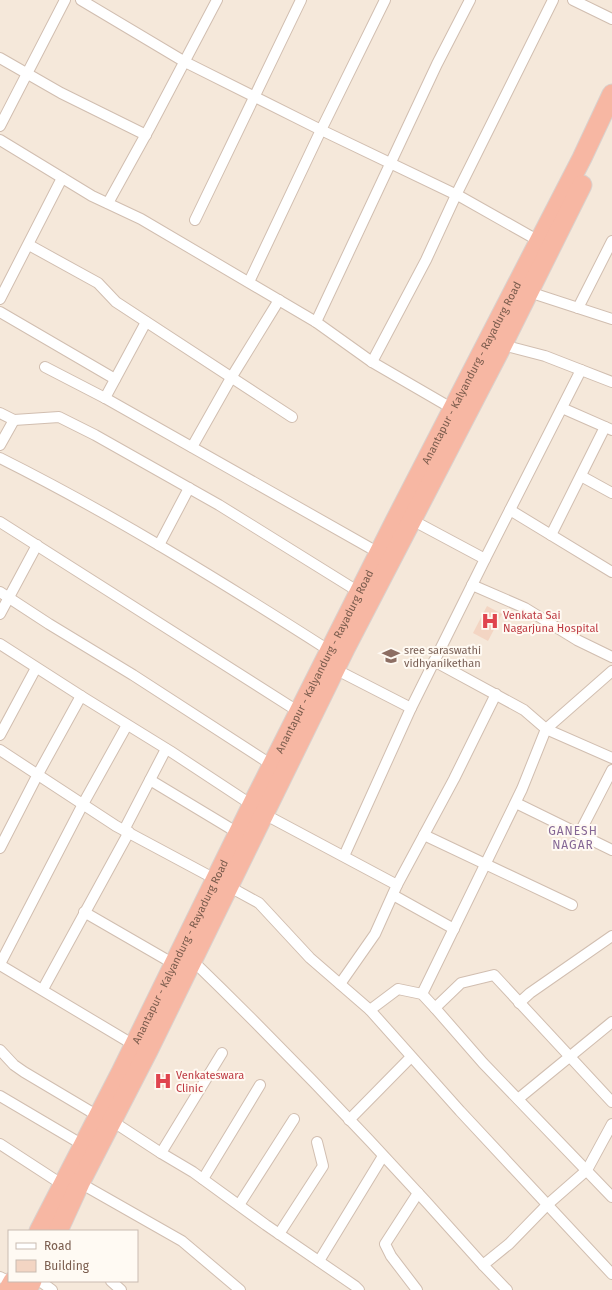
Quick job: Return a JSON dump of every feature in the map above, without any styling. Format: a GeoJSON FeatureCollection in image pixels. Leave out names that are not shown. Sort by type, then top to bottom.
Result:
{"type":"FeatureCollection","features":[{"type":"Feature","properties":{"kind":"highway","name":"Anantapur - Kalyandurg - Rayadurg Road"},"geometry":{"type":"LineString","coordinates":[[222,883],[238,833],[258,810],[272,765],[299,712],[412,520],[495,343],[539,241],[582,158],[612,94]]}},
{"type":"Feature","properties":{"kind":"highway","name":"Anantapur - Kalyandurg - Rayadurg Road"},"geometry":{"type":"LineString","coordinates":[[40,1230],[71,1184],[105,1119],[330,661],[359,592],[453,409],[529,292],[612,122]]}},
{"type":"Feature","properties":{"kind":"highway","name":"Anantapur - Kalyandurg - Rayadurg Road"},"geometry":{"type":"LineString","coordinates":[[58,1230],[84,1145],[105,1119],[134,1045],[183,962]]}},
{"type":"Feature","properties":{"kind":"highway"},"geometry":{"type":"LineString","coordinates":[[12,1284],[25,1282]]}},
{"type":"Feature","properties":{"kind":"street"},"geometry":{"type":"LineString","coordinates":[[81,0],[185,62],[456,195],[539,241]]}},
{"type":"Feature","properties":{"kind":"street"},"geometry":{"type":"LineString","coordinates":[[108,204],[217,0]]}},
{"type":"Feature","properties":{"kind":"street"},"geometry":{"type":"LineString","coordinates":[[195,220],[301,0]]}},
{"type":"Feature","properties":{"kind":"street"},"geometry":{"type":"LineString","coordinates":[[249,282],[385,0]]}},
{"type":"Feature","properties":{"kind":"street"},"geometry":{"type":"LineString","coordinates":[[316,322],[437,64],[470,0]]}},
{"type":"Feature","properties":{"kind":"street"},"geometry":{"type":"LineString","coordinates":[[372,362],[426,260],[456,195],[553,0]]}},
{"type":"Feature","properties":{"kind":"street"},"geometry":{"type":"LineString","coordinates":[[573,0],[612,19]]}},
{"type":"Feature","properties":{"kind":"street"},"geometry":{"type":"LineString","coordinates":[[0,126],[63,1]]}},
{"type":"Feature","properties":{"kind":"street"},"geometry":{"type":"LineString","coordinates":[[0,58],[27,74],[146,135]]}},
{"type":"Feature","properties":{"kind":"street"},"geometry":{"type":"LineString","coordinates":[[0,140],[92,196],[141,219],[249,282],[316,322],[372,362],[453,409]]}},
{"type":"Feature","properties":{"kind":"street"},"geometry":{"type":"LineString","coordinates":[[0,299],[62,178]]}},
{"type":"Feature","properties":{"kind":"street"},"geometry":{"type":"LineString","coordinates":[[578,308],[612,241]]}},
{"type":"Feature","properties":{"kind":"street"},"geometry":{"type":"LineString","coordinates":[[29,245],[98,283],[116,302],[292,418]]}},
{"type":"Feature","properties":{"kind":"street"},"geometry":{"type":"LineString","coordinates":[[529,292],[612,319]]}},
{"type":"Feature","properties":{"kind":"street"},"geometry":{"type":"LineString","coordinates":[[192,447],[231,378],[279,300]]}},
{"type":"Feature","properties":{"kind":"street"},"geometry":{"type":"LineString","coordinates":[[0,312],[115,379]]}},
{"type":"Feature","properties":{"kind":"street"},"geometry":{"type":"LineString","coordinates":[[105,398],[146,322]]}},
{"type":"Feature","properties":{"kind":"street"},"geometry":{"type":"LineString","coordinates":[[495,343],[545,356],[612,382]]}},
{"type":"Feature","properties":{"kind":"street"},"geometry":{"type":"LineString","coordinates":[[44,366],[105,398],[379,553]]}},
{"type":"Feature","properties":{"kind":"street"},"geometry":{"type":"LineString","coordinates":[[344,856],[411,708],[581,370]]}},
{"type":"Feature","properties":{"kind":"street"},"geometry":{"type":"LineString","coordinates":[[551,535],[581,476],[608,428],[562,408]]}},
{"type":"Feature","properties":{"kind":"street"},"geometry":{"type":"LineString","coordinates":[[0,413],[14,420],[59,417],[95,435],[226,509],[359,592]]}},
{"type":"Feature","properties":{"kind":"street"},"geometry":{"type":"LineString","coordinates":[[0,445],[14,420]]}},
{"type":"Feature","properties":{"kind":"street"},"geometry":{"type":"LineString","coordinates":[[0,458],[53,484],[215,578],[330,661],[411,708]]}},
{"type":"Feature","properties":{"kind":"street"},"geometry":{"type":"LineString","coordinates":[[581,476],[612,493]]}},
{"type":"Feature","properties":{"kind":"street"},"geometry":{"type":"LineString","coordinates":[[159,545],[189,488]]}},
{"type":"Feature","properties":{"kind":"street"},"geometry":{"type":"LineString","coordinates":[[510,510],[612,572]]}},
{"type":"Feature","properties":{"kind":"street"},"geometry":{"type":"LineString","coordinates":[[412,520],[485,559]]}},
{"type":"Feature","properties":{"kind":"street"},"geometry":{"type":"LineString","coordinates":[[0,522],[299,712]]}},
{"type":"Feature","properties":{"kind":"street"},"geometry":{"type":"LineString","coordinates":[[0,614],[37,545]]}},
{"type":"Feature","properties":{"kind":"street"},"geometry":{"type":"LineString","coordinates":[[472,585],[525,608],[576,640],[612,657]]}},
{"type":"Feature","properties":{"kind":"street"},"geometry":{"type":"LineString","coordinates":[[0,592],[133,675],[272,765]]}},
{"type":"Feature","properties":{"kind":"street"},"geometry":{"type":"LineString","coordinates":[[0,644],[166,749],[258,810],[397,885]]}},
{"type":"Feature","properties":{"kind":"street"},"geometry":{"type":"LineString","coordinates":[[434,661],[524,710],[546,729],[612,758]]}},
{"type":"Feature","properties":{"kind":"street"},"geometry":{"type":"LineString","coordinates":[[0,735],[36,668]]}},
{"type":"Feature","properties":{"kind":"street"},"geometry":{"type":"LineString","coordinates":[[422,994],[516,803],[546,729],[612,671]]}},
{"type":"Feature","properties":{"kind":"street"},"geometry":{"type":"LineString","coordinates":[[340,984],[375,934],[397,885],[496,694]]}},
{"type":"Feature","properties":{"kind":"street"},"geometry":{"type":"LineString","coordinates":[[0,848],[38,774],[81,696]]}},
{"type":"Feature","properties":{"kind":"street"},"geometry":{"type":"LineString","coordinates":[[127,725],[83,804],[0,964],[134,1045]]}},
{"type":"Feature","properties":{"kind":"street"},"geometry":{"type":"LineString","coordinates":[[43,989],[127,831],[166,749]]}},
{"type":"Feature","properties":{"kind":"street"},"geometry":{"type":"LineString","coordinates":[[0,750],[127,831],[259,903],[310,958],[370,1010],[460,1111],[612,1274]]}},
{"type":"Feature","properties":{"kind":"street"},"geometry":{"type":"LineString","coordinates":[[579,834],[612,770]]}},
{"type":"Feature","properties":{"kind":"street"},"geometry":{"type":"LineString","coordinates":[[150,780],[238,833]]}},
{"type":"Feature","properties":{"kind":"street"},"geometry":{"type":"LineString","coordinates":[[516,803],[612,850]]}},
{"type":"Feature","properties":{"kind":"street"},"geometry":{"type":"LineString","coordinates":[[424,835],[572,905]]}},
{"type":"Feature","properties":{"kind":"street"},"geometry":{"type":"LineString","coordinates":[[393,895],[454,929]]}},
{"type":"Feature","properties":{"kind":"street"},"geometry":{"type":"LineString","coordinates":[[84,912],[183,962],[291,1059],[418,1193],[507,1290]]}},
{"type":"Feature","properties":{"kind":"street"},"geometry":{"type":"LineString","coordinates":[[519,1002],[612,936]]}},
{"type":"Feature","properties":{"kind":"street"},"geometry":{"type":"LineString","coordinates":[[435,1008],[461,983],[494,976],[612,1102]]}},
{"type":"Feature","properties":{"kind":"street"},"geometry":{"type":"LineString","coordinates":[[370,1010],[398,990],[422,994],[483,1063],[612,1197]]}},
{"type":"Feature","properties":{"kind":"street"},"geometry":{"type":"LineString","coordinates":[[518,1099],[612,1022]]}},
{"type":"Feature","properties":{"kind":"street"},"geometry":{"type":"LineString","coordinates":[[0,1050],[14,1065],[24,1072],[105,1119],[203,1179],[359,1290]]}},
{"type":"Feature","properties":{"kind":"street"},"geometry":{"type":"LineString","coordinates":[[161,1154],[222,1053]]}},
{"type":"Feature","properties":{"kind":"street"},"geometry":{"type":"LineString","coordinates":[[349,1120],[411,1057]]}},
{"type":"Feature","properties":{"kind":"street"},"geometry":{"type":"LineString","coordinates":[[203,1179],[260,1086]]}},
{"type":"Feature","properties":{"kind":"street"},"geometry":{"type":"LineString","coordinates":[[0,1096],[84,1145]]}},
{"type":"Feature","properties":{"kind":"street"},"geometry":{"type":"LineString","coordinates":[[239,1205],[294,1119]]}},
{"type":"Feature","properties":{"kind":"street"},"geometry":{"type":"LineString","coordinates":[[483,1265],[509,1244],[547,1205],[587,1170],[612,1124]]}},
{"type":"Feature","properties":{"kind":"street"},"geometry":{"type":"LineString","coordinates":[[279,1234],[323,1166],[317,1142]]}},
{"type":"Feature","properties":{"kind":"street"},"geometry":{"type":"LineString","coordinates":[[0,1144],[71,1184],[182,1241],[240,1290]]}},
{"type":"Feature","properties":{"kind":"street"},"geometry":{"type":"LineString","coordinates":[[319,1261],[383,1156]]}},
{"type":"Feature","properties":{"kind":"street"},"geometry":{"type":"LineString","coordinates":[[417,1290],[391,1256],[385,1244],[418,1193]]}},
{"type":"Feature","properties":{"kind":"street"},"geometry":{"type":"LineString","coordinates":[[41,1282],[52,1290]]}},
{"type":"Feature","properties":{"kind":"street"},"geometry":{"type":"LineString","coordinates":[[112,1282],[121,1290]]}},
{"type":"Feature","properties":{"kind":"shaded area"},"geometry":{"type":"Polygon","coordinates":[[[0,0],[612,0],[612,1290],[0,1290],[0,0]]]}},
{"type":"Feature","properties":{"kind":"building"},"geometry":{"type":"Polygon","coordinates":[[[487,606],[502,614],[488,641],[473,633],[487,606]]]}},
{"type":"Feature","properties":{"kind":"building"},"geometry":{"type":"Polygon","coordinates":[[[159,1072],[171,1079],[166,1089],[153,1083],[159,1072]]]}},
{"type":"Feature","properties":{"kind":"place","name":"Venkata Sai Nagarjuna Hospital"},"geometry":{"type":"Point","coordinates":[490,621]}},
{"type":"Feature","properties":{"kind":"place","name":"sree saraswathi vidhyanikethan"},"geometry":{"type":"Point","coordinates":[391,656]}},
{"type":"Feature","properties":{"kind":"place","name":"Venkateswara Clinic"},"geometry":{"type":"Point","coordinates":[163,1081]}},
{"type":"Feature","properties":{"kind":"district","name":"GANESH NAGAR"},"geometry":{"type":"Point","coordinates":[573,838]}}]}
